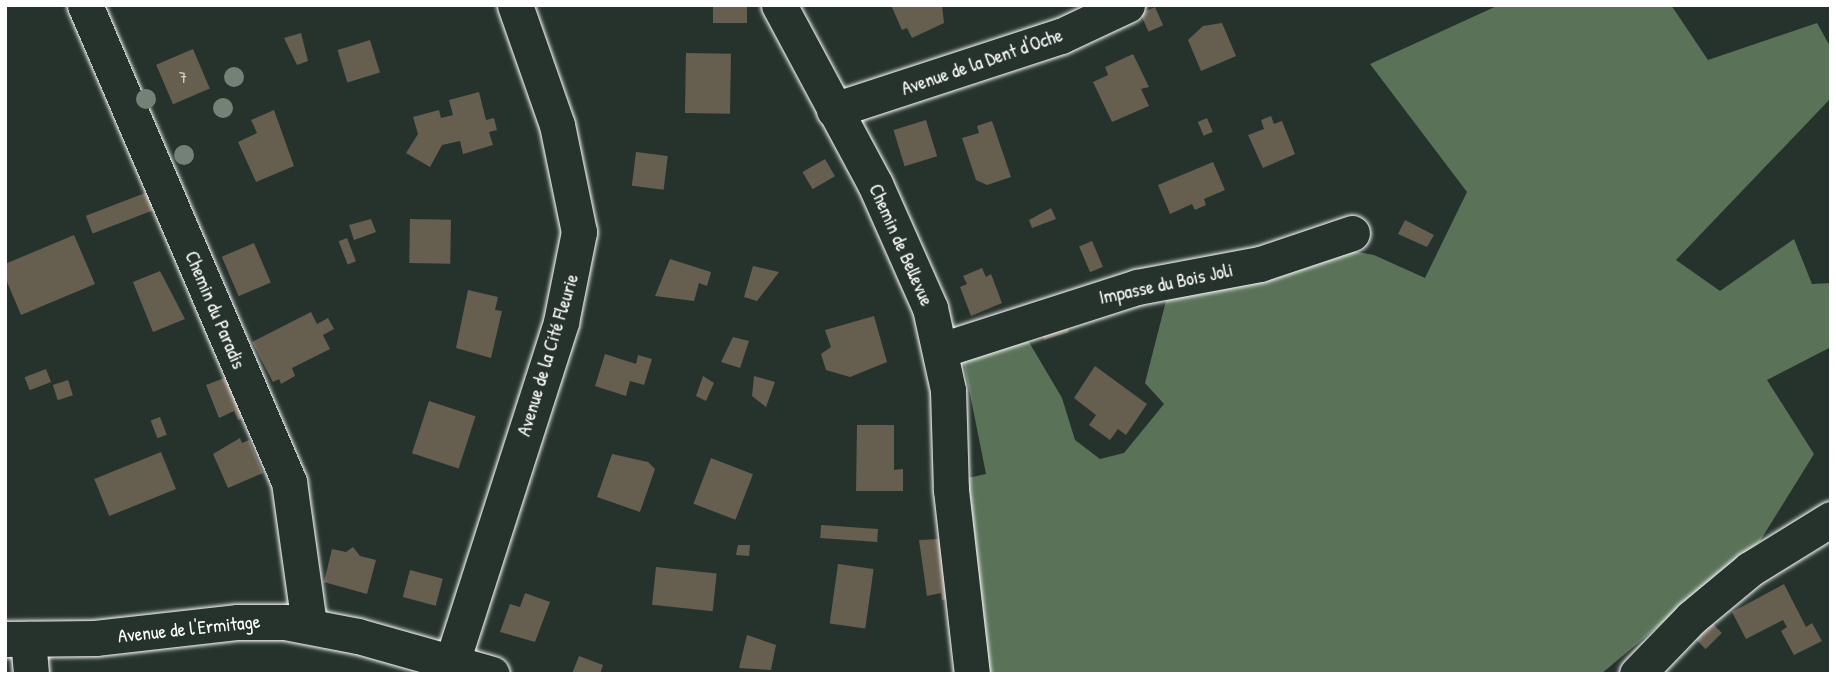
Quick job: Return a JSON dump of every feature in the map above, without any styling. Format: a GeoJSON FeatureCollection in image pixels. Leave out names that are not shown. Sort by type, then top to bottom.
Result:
{"type":"FeatureCollection","features":[{"type":"Feature","properties":{"kind":"street","name":"Chemin du Paradis"},"geometry":{"type":"LineString","coordinates":[[85,5],[289,482],[309,625]]}},
{"type":"Feature","properties":{"kind":"street","name":"Avenue de la Cité Fleurie"},"geometry":{"type":"LineString","coordinates":[[452,662],[561,322],[579,232],[556,125],[515,5]]}},
{"type":"Feature","properties":{"kind":"street","name":"Chemin de Bellevue"},"geometry":{"type":"LineString","coordinates":[[779,5],[913,263],[941,350],[972,674]]}},
{"type":"Feature","properties":{"kind":"street","name":"Avenue de la Dent d'Oche"},"geometry":{"type":"LineString","coordinates":[[834,110],[1060,36],[1127,5]]}},
{"type":"Feature","properties":{"kind":"street","name":"Impasse du Bois Joli"},"geometry":{"type":"LineString","coordinates":[[941,350],[1136,287],[1260,264],[1352,233]]}},
{"type":"Feature","properties":{"kind":"street"},"geometry":{"type":"LineString","coordinates":[[1637,674],[1691,618],[1750,569],[1831,519]]}},
{"type":"Feature","properties":{"kind":"street","name":"Avenue de l'Ermitage"},"geometry":{"type":"LineString","coordinates":[[16,639],[95,638],[261,621],[309,625],[492,674]]}},
{"type":"Feature","properties":{"kind":"street"},"geometry":{"type":"LineString","coordinates":[[16,639],[31,674]]}},
{"type":"Feature","properties":{"kind":"green space"},"geometry":{"type":"Polygon","coordinates":[[[1499,5],[1671,5],[1708,60],[1817,23],[1831,48],[1831,98],[1676,260],[1720,291],[1794,239],[1812,284],[1831,283],[1831,347],[1767,380],[1814,454],[1760,541],[1601,674],[981,674],[963,479],[986,474],[963,359],[1026,337],[1062,398],[1075,440],[1100,459],[1124,453],[1164,404],[1145,383],[1168,293],[1336,248],[1374,255],[1425,278],[1467,192],[1370,64],[1499,5]]]}},
{"type":"Feature","properties":{"kind":"building"},"geometry":{"type":"Polygon","coordinates":[[[713,5],[747,5],[747,23],[713,23],[713,5]]]}},
{"type":"Feature","properties":{"kind":"building"},"geometry":{"type":"Polygon","coordinates":[[[891,5],[942,5],[944,23],[912,38],[907,28],[902,30],[891,5]]]}},
{"type":"Feature","properties":{"kind":"building"},"geometry":{"type":"Polygon","coordinates":[[[1155,7],[1163,25],[1149,32],[1140,14],[1155,7]]]}},
{"type":"Feature","properties":{"kind":"building"},"geometry":{"type":"Polygon","coordinates":[[[1222,23],[1236,56],[1201,71],[1188,40],[1203,26],[1222,23]]]}},
{"type":"Feature","properties":{"kind":"building"},"geometry":{"type":"Polygon","coordinates":[[[301,33],[308,61],[297,65],[284,38],[301,33]]]}},
{"type":"Feature","properties":{"kind":"building"},"geometry":{"type":"Polygon","coordinates":[[[370,40],[380,73],[347,82],[337,50],[370,40]]]}},
{"type":"Feature","properties":{"kind":"building"},"geometry":{"type":"Polygon","coordinates":[[[193,49],[210,89],[173,104],[156,65],[193,49]]]}},
{"type":"Feature","properties":{"kind":"building"},"geometry":{"type":"Polygon","coordinates":[[[686,53],[731,54],[730,114],[685,113],[686,53]]]}},
{"type":"Feature","properties":{"kind":"building"},"geometry":{"type":"Polygon","coordinates":[[[1133,54],[1149,87],[1141,89],[1149,106],[1112,122],[1093,82],[1108,75],[1105,67],[1133,54]]]}},
{"type":"Feature","properties":{"kind":"building"},"geometry":{"type":"Polygon","coordinates":[[[479,92],[486,120],[494,118],[497,130],[489,132],[493,145],[463,154],[460,141],[442,145],[430,167],[406,153],[418,134],[413,117],[439,110],[441,118],[453,115],[449,100],[479,92]]]}},
{"type":"Feature","properties":{"kind":"building"},"geometry":{"type":"Polygon","coordinates":[[[274,110],[294,166],[256,182],[238,142],[257,133],[251,120],[274,110]]]}},
{"type":"Feature","properties":{"kind":"building"},"geometry":{"type":"Polygon","coordinates":[[[1271,116],[1274,124],[1282,121],[1295,154],[1263,168],[1248,135],[1264,129],[1261,120],[1271,116]]]}},
{"type":"Feature","properties":{"kind":"building"},"geometry":{"type":"Polygon","coordinates":[[[1207,118],[1213,132],[1204,136],[1198,122],[1207,118]]]}},
{"type":"Feature","properties":{"kind":"building"},"geometry":{"type":"Polygon","coordinates":[[[926,120],[937,156],[905,166],[893,130],[926,120]]]}},
{"type":"Feature","properties":{"kind":"building"},"geometry":{"type":"Polygon","coordinates":[[[992,121],[1011,177],[987,185],[976,180],[962,138],[979,133],[977,126],[992,121]]]}},
{"type":"Feature","properties":{"kind":"building"},"geometry":{"type":"Polygon","coordinates":[[[636,152],[668,156],[664,190],[632,186],[636,152]]]}},
{"type":"Feature","properties":{"kind":"building"},"geometry":{"type":"Polygon","coordinates":[[[825,159],[835,176],[812,189],[802,172],[825,159]]]}},
{"type":"Feature","properties":{"kind":"building"},"geometry":{"type":"Polygon","coordinates":[[[1213,162],[1225,190],[1204,199],[1206,205],[1195,210],[1192,204],[1170,214],[1158,185],[1213,162]]]}},
{"type":"Feature","properties":{"kind":"building"},"geometry":{"type":"Polygon","coordinates":[[[153,190],[160,208],[93,234],[86,216],[153,190]]]}},
{"type":"Feature","properties":{"kind":"building"},"geometry":{"type":"Polygon","coordinates":[[[1051,208],[1056,219],[1032,228],[1029,220],[1051,208]]]}},
{"type":"Feature","properties":{"kind":"building"},"geometry":{"type":"Polygon","coordinates":[[[371,219],[376,232],[354,240],[349,225],[371,219]]]}},
{"type":"Feature","properties":{"kind":"building"},"geometry":{"type":"Polygon","coordinates":[[[410,219],[451,220],[450,264],[409,263],[410,219]]]}},
{"type":"Feature","properties":{"kind":"building"},"geometry":{"type":"Polygon","coordinates":[[[1405,220],[1434,235],[1427,247],[1398,234],[1405,220]]]}},
{"type":"Feature","properties":{"kind":"building"},"geometry":{"type":"Polygon","coordinates":[[[74,235],[95,284],[21,315],[5,277],[5,264],[74,235]]]}},
{"type":"Feature","properties":{"kind":"building"},"geometry":{"type":"Polygon","coordinates":[[[347,238],[356,261],[348,265],[339,241],[347,238]]]}},
{"type":"Feature","properties":{"kind":"building"},"geometry":{"type":"Polygon","coordinates":[[[1092,241],[1103,267],[1090,272],[1079,246],[1092,241]]]}},
{"type":"Feature","properties":{"kind":"building"},"geometry":{"type":"Polygon","coordinates":[[[254,243],[271,283],[239,296],[222,257],[254,243]]]}},
{"type":"Feature","properties":{"kind":"building"},"geometry":{"type":"Polygon","coordinates":[[[670,259],[711,272],[707,286],[699,283],[694,301],[655,296],[670,259]]]}},
{"type":"Feature","properties":{"kind":"building"},"geometry":{"type":"Polygon","coordinates":[[[753,266],[779,272],[757,301],[744,297],[753,266]]]}},
{"type":"Feature","properties":{"kind":"building"},"geometry":{"type":"Polygon","coordinates":[[[982,268],[986,277],[991,274],[1002,303],[971,316],[960,287],[967,284],[963,276],[982,268]]]}},
{"type":"Feature","properties":{"kind":"building"},"geometry":{"type":"Polygon","coordinates":[[[160,271],[185,319],[153,332],[133,282],[160,271]]]}},
{"type":"Feature","properties":{"kind":"building"},"geometry":{"type":"Polygon","coordinates":[[[468,290],[498,297],[495,310],[502,311],[491,358],[456,348],[468,290]]]}},
{"type":"Feature","properties":{"kind":"building"},"geometry":{"type":"Polygon","coordinates":[[[311,312],[317,324],[328,318],[334,329],[323,335],[330,349],[292,368],[295,376],[281,384],[279,379],[273,382],[252,342],[311,312]]]}},
{"type":"Feature","properties":{"kind":"building"},"geometry":{"type":"Polygon","coordinates":[[[874,316],[887,362],[850,377],[826,370],[821,354],[831,347],[825,330],[874,316]]]}},
{"type":"Feature","properties":{"kind":"building"},"geometry":{"type":"Polygon","coordinates":[[[1064,316],[1069,332],[1044,340],[1039,324],[1064,316]]]}},
{"type":"Feature","properties":{"kind":"building"},"geometry":{"type":"Polygon","coordinates":[[[733,337],[749,341],[740,368],[721,362],[733,337]]]}},
{"type":"Feature","properties":{"kind":"building"},"geometry":{"type":"Polygon","coordinates":[[[605,354],[636,364],[638,355],[652,359],[644,385],[630,381],[626,396],[595,386],[605,354]]]}},
{"type":"Feature","properties":{"kind":"building"},"geometry":{"type":"Polygon","coordinates":[[[1095,366],[1147,404],[1126,435],[1118,429],[1110,440],[1089,425],[1096,415],[1074,398],[1095,366]]]}},
{"type":"Feature","properties":{"kind":"building"},"geometry":{"type":"Polygon","coordinates":[[[46,369],[51,382],[30,390],[25,377],[46,369]]]}},
{"type":"Feature","properties":{"kind":"building"},"geometry":{"type":"Polygon","coordinates":[[[232,375],[248,416],[238,420],[234,411],[219,418],[206,385],[232,375]]]}},
{"type":"Feature","properties":{"kind":"building"},"geometry":{"type":"Polygon","coordinates":[[[703,376],[714,383],[706,401],[696,396],[703,376]]]}},
{"type":"Feature","properties":{"kind":"building"},"geometry":{"type":"Polygon","coordinates":[[[754,376],[775,382],[766,407],[752,396],[754,376]]]}},
{"type":"Feature","properties":{"kind":"building"},"geometry":{"type":"Polygon","coordinates":[[[68,380],[73,395],[58,400],[53,385],[68,380]]]}},
{"type":"Feature","properties":{"kind":"building"},"geometry":{"type":"Polygon","coordinates":[[[429,401],[476,416],[459,468],[412,453],[429,401]]]}},
{"type":"Feature","properties":{"kind":"building"},"geometry":{"type":"Polygon","coordinates":[[[160,417],[167,435],[157,438],[151,421],[160,417]]]}},
{"type":"Feature","properties":{"kind":"building"},"geometry":{"type":"Polygon","coordinates":[[[857,425],[894,425],[894,470],[903,469],[903,491],[856,491],[857,425]]]}},
{"type":"Feature","properties":{"kind":"building"},"geometry":{"type":"Polygon","coordinates":[[[240,438],[242,443],[249,440],[263,473],[228,488],[213,454],[240,438]]]}},
{"type":"Feature","properties":{"kind":"building"},"geometry":{"type":"Polygon","coordinates":[[[161,452],[176,489],[109,516],[94,479],[161,452]]]}},
{"type":"Feature","properties":{"kind":"building"},"geometry":{"type":"Polygon","coordinates":[[[612,454],[648,462],[655,469],[640,512],[597,497],[612,454]]]}},
{"type":"Feature","properties":{"kind":"building"},"geometry":{"type":"Polygon","coordinates":[[[711,458],[753,474],[735,520],[693,504],[711,458]]]}},
{"type":"Feature","properties":{"kind":"building"},"geometry":{"type":"Polygon","coordinates":[[[821,525],[878,529],[877,542],[820,538],[821,525]]]}},
{"type":"Feature","properties":{"kind":"building"},"geometry":{"type":"Polygon","coordinates":[[[939,539],[948,599],[942,600],[941,593],[927,596],[919,540],[939,539]]]}},
{"type":"Feature","properties":{"kind":"building"},"geometry":{"type":"Polygon","coordinates":[[[738,545],[750,545],[749,556],[736,555],[738,545]]]}},
{"type":"Feature","properties":{"kind":"building"},"geometry":{"type":"Polygon","coordinates":[[[353,547],[360,556],[376,560],[367,594],[324,582],[332,549],[346,552],[353,547]]]}},
{"type":"Feature","properties":{"kind":"building"},"geometry":{"type":"Polygon","coordinates":[[[838,564],[874,569],[865,628],[830,623],[838,564]]]}},
{"type":"Feature","properties":{"kind":"building"},"geometry":{"type":"Polygon","coordinates":[[[656,567],[717,573],[713,611],[652,605],[656,567]]]}},
{"type":"Feature","properties":{"kind":"building"},"geometry":{"type":"Polygon","coordinates":[[[410,570],[443,579],[436,606],[403,597],[410,570]]]}},
{"type":"Feature","properties":{"kind":"building"},"geometry":{"type":"Polygon","coordinates":[[[1784,584],[1806,627],[1812,623],[1822,641],[1794,655],[1781,631],[1787,627],[1783,620],[1746,639],[1732,612],[1784,584]]]}},
{"type":"Feature","properties":{"kind":"building"},"geometry":{"type":"Polygon","coordinates":[[[525,593],[550,602],[535,642],[500,632],[510,604],[520,607],[525,593]]]}},
{"type":"Feature","properties":{"kind":"building"},"geometry":{"type":"Polygon","coordinates":[[[1712,623],[1722,633],[1706,649],[1696,639],[1712,623]]]}},
{"type":"Feature","properties":{"kind":"building"},"geometry":{"type":"Polygon","coordinates":[[[747,635],[776,645],[771,670],[739,668],[747,635]]]}},
{"type":"Feature","properties":{"kind":"building"},"geometry":{"type":"Polygon","coordinates":[[[579,656],[603,665],[600,674],[572,674],[579,656]]]}}]}
